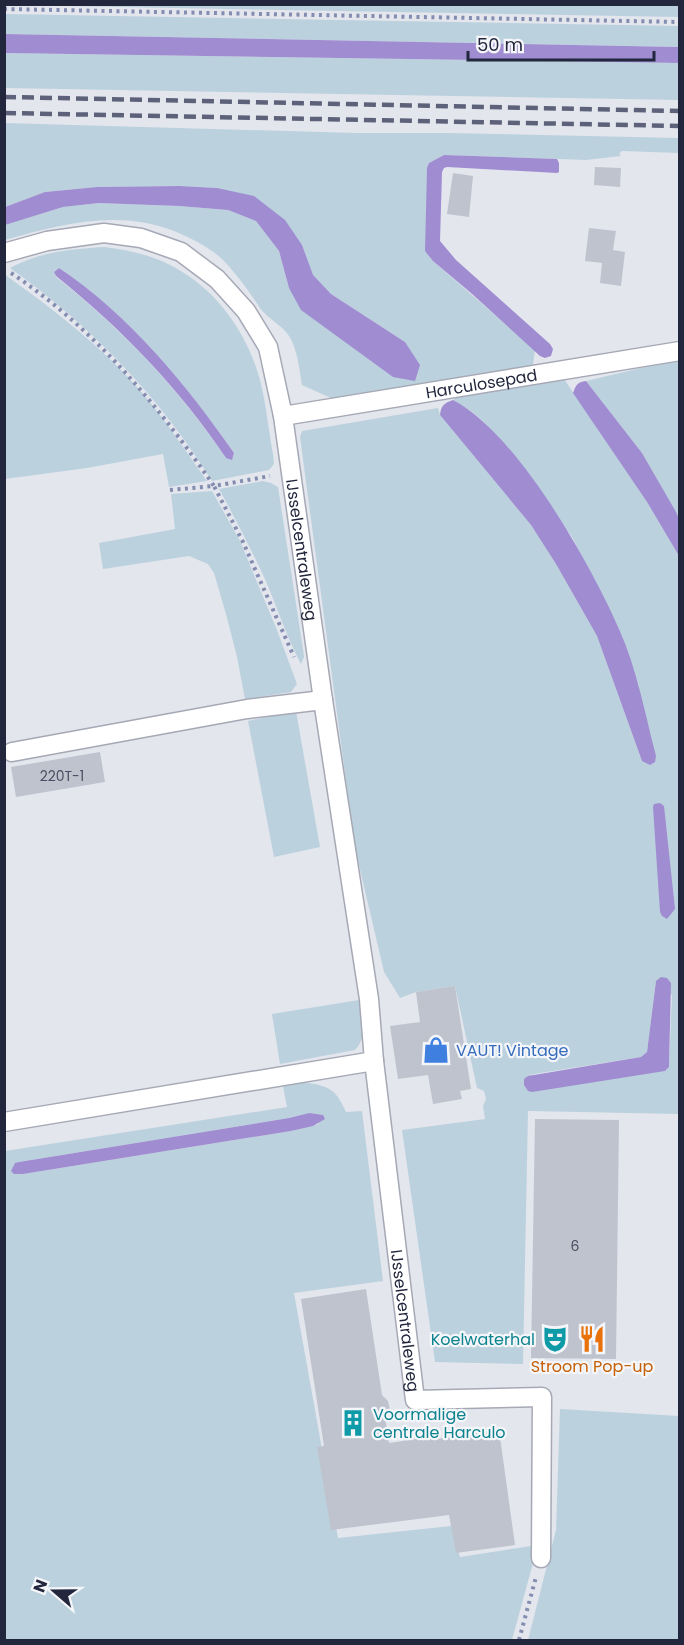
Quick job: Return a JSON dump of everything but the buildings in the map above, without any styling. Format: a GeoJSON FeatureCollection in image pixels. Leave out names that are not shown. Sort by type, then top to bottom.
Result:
{"type":"FeatureCollection","features":[{"type":"Feature","properties":{"kind":"street","name":"IJsselcentraleweg"},"geometry":{"type":"LineString","coordinates":[[4,253],[47,241],[104,233],[141,238],[181,252],[217,279],[246,311],[268,347],[283,416],[323,700],[369,999],[374,1061],[415,1400],[543,1397],[541,1558]]}},
{"type":"Feature","properties":{"kind":"street","name":"Harculosepad"},"geometry":{"type":"LineString","coordinates":[[283,416],[680,351]]}},
{"type":"Feature","properties":{"kind":"street"},"geometry":{"type":"LineString","coordinates":[[12,752],[247,709],[323,700]]}},
{"type":"Feature","properties":{"kind":"street"},"geometry":{"type":"LineString","coordinates":[[4,1122],[374,1061]]}},
{"type":"Feature","properties":{"kind":"path"},"geometry":{"type":"LineString","coordinates":[[4,9],[680,22]]}},
{"type":"Feature","properties":{"kind":"path"},"geometry":{"type":"LineString","coordinates":[[4,269],[35,289],[61,310],[128,374],[166,419],[214,486],[243,542],[296,664]]}},
{"type":"Feature","properties":{"kind":"path"},"geometry":{"type":"LineString","coordinates":[[170,490],[214,486],[291,472]]}},
{"type":"Feature","properties":{"kind":"path"},"geometry":{"type":"LineString","coordinates":[[519,1641],[541,1558]]}},
{"type":"Feature","properties":{"kind":"shaded area"},"geometry":{"type":"Polygon","coordinates":[[[10,4],[679,4],[679,17],[10,5],[10,4]]]}},
{"type":"Feature","properties":{"kind":"shaded area"},"geometry":{"type":"Polygon","coordinates":[[[5,14],[679,26],[680,47],[5,34],[5,14]]]}},
{"type":"Feature","properties":{"kind":"shaded area"},"geometry":{"type":"Polygon","coordinates":[[[5,34],[679,47],[680,63],[5,53],[5,34]]]}},
{"type":"Feature","properties":{"kind":"shaded area"},"geometry":{"type":"Polygon","coordinates":[[[5,53],[680,63],[679,100],[5,88],[5,53]]]}},
{"type":"Feature","properties":{"kind":"shaded area"},"geometry":{"type":"Polygon","coordinates":[[[5,123],[357,133],[679,138],[679,153],[622,151],[619,154],[621,156],[586,160],[444,155],[429,163],[433,261],[535,350],[533,365],[333,399],[302,385],[296,353],[286,332],[263,312],[221,258],[193,239],[153,224],[110,220],[68,224],[5,240],[5,225],[63,207],[99,203],[228,210],[256,221],[279,251],[289,288],[405,342],[331,294],[312,275],[302,245],[217,188],[97,187],[45,192],[5,207],[5,123]]]}},
{"type":"Feature","properties":{"kind":"shaded area"},"geometry":{"type":"Polygon","coordinates":[[[444,155],[557,159],[559,172],[557,173],[447,167],[442,172],[440,241],[456,260],[550,344],[553,349],[551,356],[545,358],[540,356],[433,261],[425,251],[427,168],[429,163],[444,155]]]}},
{"type":"Feature","properties":{"kind":"shaded area"},"geometry":{"type":"Polygon","coordinates":[[[97,187],[217,188],[254,196],[285,220],[302,245],[313,275],[331,294],[405,342],[420,365],[415,381],[393,377],[301,310],[289,288],[279,251],[256,221],[228,210],[99,203],[63,207],[5,225],[5,207],[45,192],[97,187]]]}},
{"type":"Feature","properties":{"kind":"shaded area"},"geometry":{"type":"Polygon","coordinates":[[[104,247],[146,255],[162,261],[200,284],[225,310],[252,356],[261,383],[274,464],[269,470],[212,481],[169,420],[122,364],[96,338],[40,290],[10,268],[44,255],[67,250],[104,247]],[[59,268],[54,272],[56,277],[104,317],[148,361],[208,432],[226,458],[233,457],[234,453],[216,427],[176,377],[132,329],[85,287],[59,268]]]}},
{"type":"Feature","properties":{"kind":"shaded area"},"geometry":{"type":"Polygon","coordinates":[[[59,268],[109,307],[155,352],[216,427],[234,453],[232,460],[226,458],[189,407],[126,338],[56,276],[54,272],[59,268]]]}},
{"type":"Feature","properties":{"kind":"shaded area"},"geometry":{"type":"Polygon","coordinates":[[[4,274],[64,319],[120,369],[153,406],[207,481],[169,487],[163,454],[87,468],[5,479],[4,274]]]}},
{"type":"Feature","properties":{"kind":"shaded area"},"geometry":{"type":"Polygon","coordinates":[[[679,359],[679,520],[642,453],[586,381],[679,359]]]}},
{"type":"Feature","properties":{"kind":"shaded area"},"geometry":{"type":"Polygon","coordinates":[[[562,376],[647,502],[679,556],[679,1114],[528,1111],[523,1364],[435,1362],[402,1130],[485,1119],[483,1106],[486,1099],[484,1091],[477,1088],[455,986],[416,992],[400,998],[384,972],[355,848],[300,437],[302,431],[438,408],[440,415],[531,525],[556,564],[597,636],[642,761],[639,687],[619,630],[572,537],[524,468],[489,427],[474,413],[453,400],[464,392],[562,376]],[[656,981],[647,1052],[641,1057],[528,1075],[665,1071],[669,1067],[672,995],[656,981]]]}},
{"type":"Feature","properties":{"kind":"shaded area"},"geometry":{"type":"Polygon","coordinates":[[[586,381],[642,453],[676,512],[679,519],[679,556],[647,502],[573,393],[577,384],[586,381]]]}},
{"type":"Feature","properties":{"kind":"shaded area"},"geometry":{"type":"Polygon","coordinates":[[[453,400],[477,417],[502,440],[549,502],[590,570],[619,629],[631,660],[656,756],[655,762],[650,765],[642,761],[597,636],[556,564],[531,525],[440,415],[443,405],[453,400]]]}},
{"type":"Feature","properties":{"kind":"shaded area"},"geometry":{"type":"Polygon","coordinates":[[[263,481],[278,487],[303,649],[304,657],[301,664],[264,577],[219,489],[263,481]]]}},
{"type":"Feature","properties":{"kind":"shaded area"},"geometry":{"type":"Polygon","coordinates":[[[212,491],[240,541],[277,630],[297,684],[291,692],[245,699],[226,614],[214,573],[208,564],[189,556],[103,569],[99,543],[175,529],[171,494],[212,491]]]}},
{"type":"Feature","properties":{"kind":"shaded area"},"geometry":{"type":"Polygon","coordinates":[[[296,711],[320,847],[274,857],[248,721],[296,711]]]}},
{"type":"Feature","properties":{"kind":"shaded area"},"geometry":{"type":"Polygon","coordinates":[[[660,803],[664,806],[675,909],[667,919],[660,912],[653,807],[654,804],[660,803]]]}},
{"type":"Feature","properties":{"kind":"shaded area"},"geometry":{"type":"Polygon","coordinates":[[[661,977],[667,978],[671,983],[669,1067],[665,1071],[528,1091],[524,1085],[524,1079],[528,1076],[641,1057],[647,1052],[656,981],[661,977]]]}},
{"type":"Feature","properties":{"kind":"shaded area"},"geometry":{"type":"Polygon","coordinates":[[[359,1000],[364,1026],[362,1039],[355,1050],[280,1064],[272,1014],[359,1000]]]}},
{"type":"Feature","properties":{"kind":"shaded area"},"geometry":{"type":"Polygon","coordinates":[[[302,1082],[318,1085],[330,1089],[338,1097],[346,1112],[362,1111],[383,1281],[294,1293],[338,1538],[451,1526],[460,1557],[538,1545],[512,1640],[5,1640],[5,1151],[287,1107],[283,1086],[302,1082]],[[309,1113],[19,1162],[14,1174],[291,1131],[319,1124],[309,1113]]]}},
{"type":"Feature","properties":{"kind":"shaded area"},"geometry":{"type":"Polygon","coordinates":[[[309,1113],[323,1115],[325,1119],[313,1126],[291,1131],[23,1174],[14,1174],[11,1171],[15,1163],[19,1162],[309,1113]]]}},
{"type":"Feature","properties":{"kind":"shaded area"},"geometry":{"type":"Polygon","coordinates":[[[560,1409],[679,1416],[679,1640],[528,1640],[556,1530],[560,1409]]]}},
{"type":"Feature","properties":{"kind":"railway"},"geometry":{"type":"LineString","coordinates":[[4,97],[680,111]]}},
{"type":"Feature","properties":{"kind":"railway"},"geometry":{"type":"LineString","coordinates":[[4,113],[680,126]]}},
{"type":"Feature","properties":{"kind":"place","name":"VAUT! Vintage"},"geometry":{"type":"Point","coordinates":[436,1050]}},
{"type":"Feature","properties":{"kind":"place","name":"Koelwaterhal"},"geometry":{"type":"Point","coordinates":[555,1339]}},
{"type":"Feature","properties":{"kind":"place","name":"Stroom Pop-up"},"geometry":{"type":"Point","coordinates":[592,1339]}},
{"type":"Feature","properties":{"kind":"place","name":"Voormalige centrale Harculo"},"geometry":{"type":"Point","coordinates":[353,1423]}}]}
